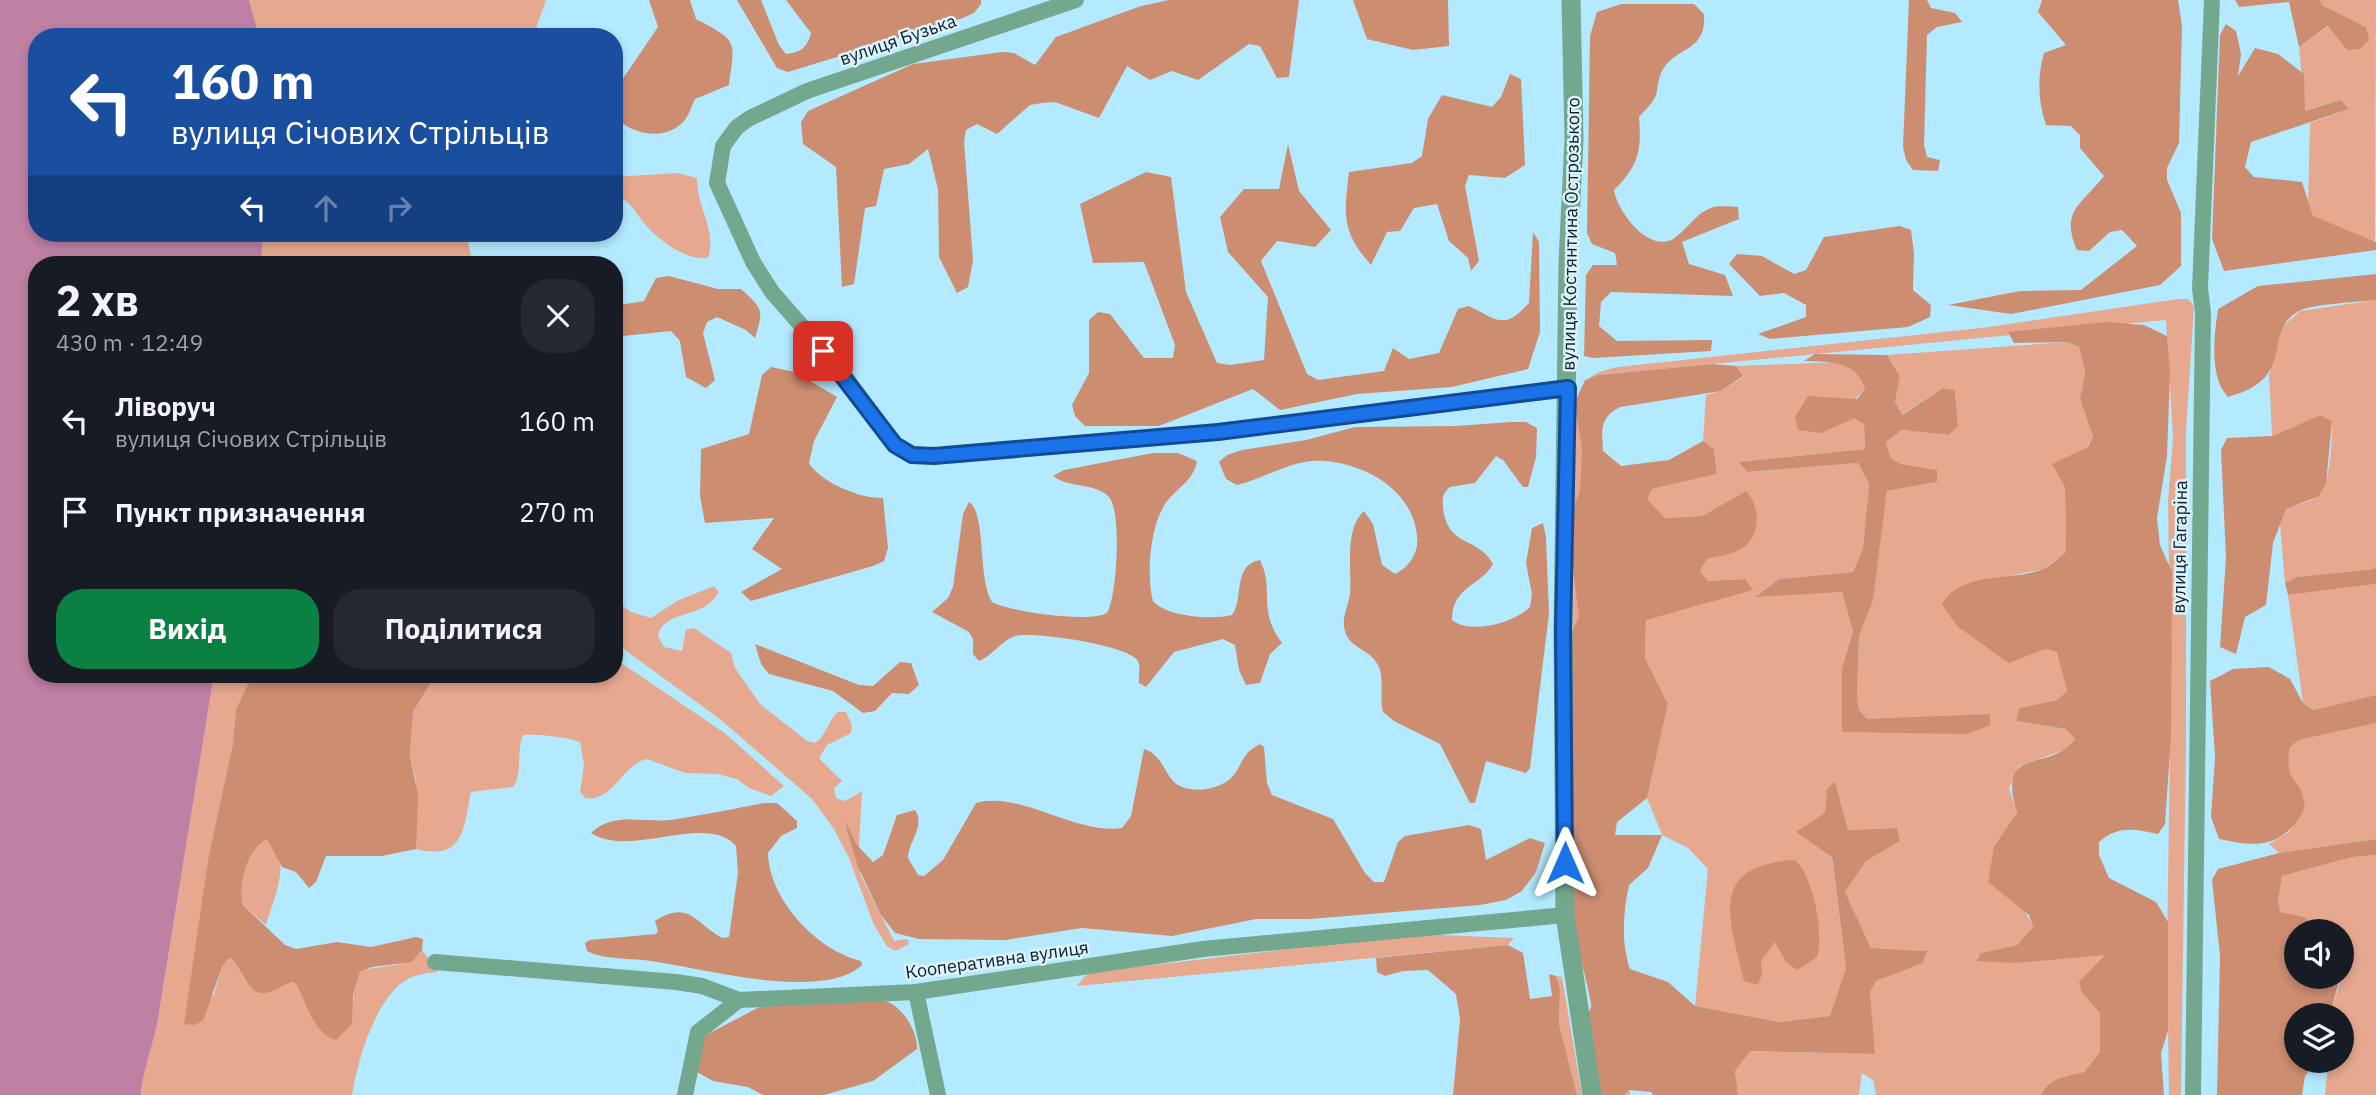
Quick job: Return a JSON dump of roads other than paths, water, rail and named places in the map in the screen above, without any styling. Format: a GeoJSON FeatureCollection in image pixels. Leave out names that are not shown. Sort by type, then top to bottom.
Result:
{"type":"FeatureCollection","features":[{"type":"Feature","properties":{"kind":"street","name":"вулиця Бузька"},"geometry":{"type":"LineString","coordinates":[[1076,0],[807,91],[737,127],[723,146],[718,183],[753,261],[772,292],[841,371],[895,445],[912,455],[934,456],[1218,432],[1568,388]]}},
{"type":"Feature","properties":{"kind":"street","name":"вулиця Костянтина Острозького"},"geometry":{"type":"LineString","coordinates":[[1571,0],[1574,139],[1568,262],[1563,629],[1565,915],[1592,1095]]}},
{"type":"Feature","properties":{"kind":"street","name":"вулиця Гагаріна"},"geometry":{"type":"LineString","coordinates":[[2193,1095],[2203,313],[2200,288],[2212,0]]}},
{"type":"Feature","properties":{"kind":"street","name":"Кооперативна вулиця"},"geometry":{"type":"LineString","coordinates":[[435,962],[676,982],[702,986],[739,1000],[916,992],[1203,949],[1565,915]]}},
{"type":"Feature","properties":{"kind":"street"},"geometry":{"type":"LineString","coordinates":[[916,992],[938,1095]]}},
{"type":"Feature","properties":{"kind":"street"},"geometry":{"type":"LineString","coordinates":[[685,1095],[698,1032],[739,1000]]}}]}
